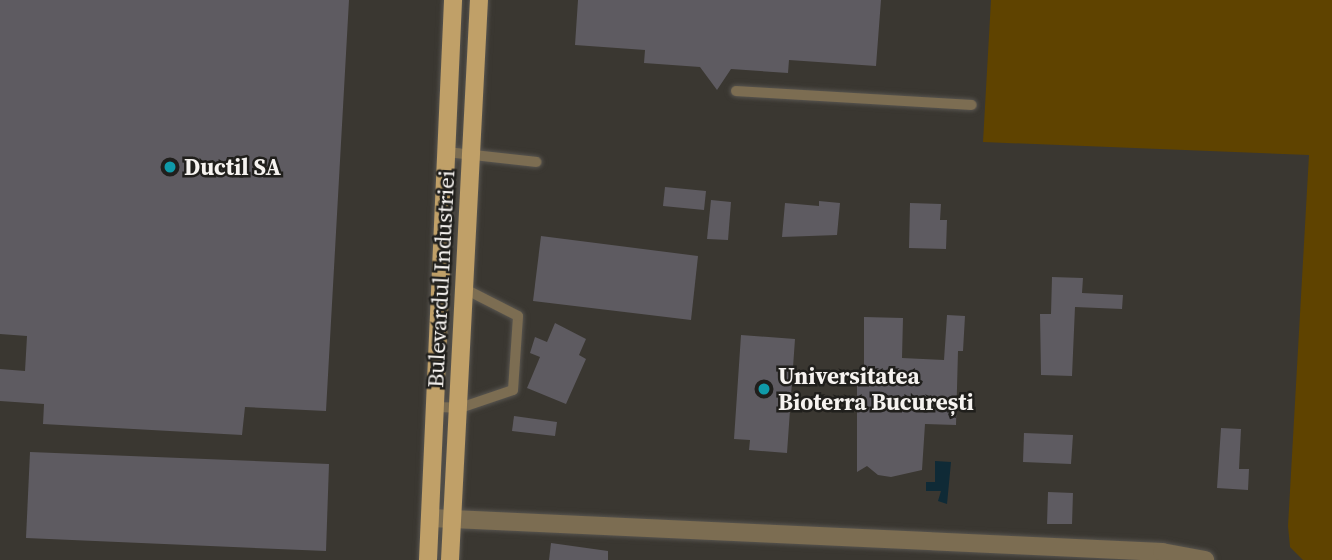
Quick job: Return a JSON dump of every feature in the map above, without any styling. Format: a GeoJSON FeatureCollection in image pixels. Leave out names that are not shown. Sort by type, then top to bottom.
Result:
{"type":"FeatureCollection","features":[{"type":"Feature","properties":{"kind":"main road","name":"Bulevardul Industriei"},"geometry":{"type":"LineString","coordinates":[[428,560],[453,0]]}},
{"type":"Feature","properties":{"kind":"main road","name":"Bulevardul Industriei"},"geometry":{"type":"LineString","coordinates":[[450,560],[460,408],[479,0]]}},
{"type":"Feature","properties":{"kind":"street"},"geometry":{"type":"LineString","coordinates":[[431,518],[1141,557],[1183,554],[1205,560]]}},
{"type":"Feature","properties":{"kind":"lane"},"geometry":{"type":"LineString","coordinates":[[736,91],[972,105]]}},
{"type":"Feature","properties":{"kind":"lane"},"geometry":{"type":"LineString","coordinates":[[447,152],[536,162]]}},
{"type":"Feature","properties":{"kind":"lane"},"geometry":{"type":"LineString","coordinates":[[436,407],[460,408],[513,390],[518,316],[465,289]]}},
{"type":"Feature","properties":{"kind":"shaded area"},"geometry":{"type":"Polygon","coordinates":[[[991,0],[1332,0],[1332,560],[1303,560],[1290,547],[1288,526],[1309,155],[983,142],[991,0]]]}},
{"type":"Feature","properties":{"kind":"water"},"geometry":{"type":"Polygon","coordinates":[[[935,461],[951,462],[947,504],[938,501],[941,491],[926,491],[926,482],[935,482],[935,461]]]}},
{"type":"Feature","properties":{"kind":"building","name":"Ductil SA"},"geometry":{"type":"Polygon","coordinates":[[[0,0],[349,0],[326,411],[245,407],[242,435],[43,424],[44,404],[0,401],[0,369],[25,371],[27,336],[0,334],[0,0]]]}},
{"type":"Feature","properties":{"kind":"building"},"geometry":{"type":"Polygon","coordinates":[[[578,0],[881,0],[876,66],[789,60],[788,73],[731,69],[717,90],[700,67],[644,63],[645,50],[575,45],[578,0]]]}},
{"type":"Feature","properties":{"kind":"building"},"geometry":{"type":"Polygon","coordinates":[[[665,187],[706,191],[704,210],[663,206],[665,187]]]}},
{"type":"Feature","properties":{"kind":"building"},"geometry":{"type":"Polygon","coordinates":[[[711,200],[731,202],[728,240],[707,239],[711,200]]]}},
{"type":"Feature","properties":{"kind":"building"},"geometry":{"type":"Polygon","coordinates":[[[819,201],[840,203],[837,235],[782,237],[785,203],[819,206],[819,201]]]}},
{"type":"Feature","properties":{"kind":"building"},"geometry":{"type":"Polygon","coordinates":[[[910,203],[941,204],[940,220],[947,220],[946,249],[909,248],[910,203]]]}},
{"type":"Feature","properties":{"kind":"building"},"geometry":{"type":"Polygon","coordinates":[[[541,236],[698,256],[691,320],[533,301],[541,236]]]}},
{"type":"Feature","properties":{"kind":"building"},"geometry":{"type":"Polygon","coordinates":[[[1052,277],[1083,278],[1082,293],[1123,295],[1122,309],[1075,307],[1072,376],[1041,375],[1040,314],[1051,314],[1052,277]]]}},
{"type":"Feature","properties":{"kind":"building"},"geometry":{"type":"Polygon","coordinates":[[[947,315],[965,316],[963,351],[958,351],[956,425],[925,424],[922,470],[891,477],[878,475],[867,466],[857,472],[857,370],[864,370],[864,317],[903,318],[902,358],[944,360],[947,315]]]}},
{"type":"Feature","properties":{"kind":"building"},"geometry":{"type":"Polygon","coordinates":[[[555,323],[586,339],[579,355],[586,359],[566,404],[527,388],[540,357],[530,353],[535,337],[547,342],[555,323]]]}},
{"type":"Feature","properties":{"kind":"building","name":"Universitatea Bioterra București"},"geometry":{"type":"Polygon","coordinates":[[[741,335],[795,339],[787,453],[749,450],[750,440],[734,439],[741,335]]]}},
{"type":"Feature","properties":{"kind":"building"},"geometry":{"type":"Polygon","coordinates":[[[514,416],[557,422],[555,436],[512,431],[514,416]]]}},
{"type":"Feature","properties":{"kind":"building"},"geometry":{"type":"Polygon","coordinates":[[[1221,428],[1241,429],[1239,469],[1249,469],[1248,490],[1217,488],[1221,428]]]}},
{"type":"Feature","properties":{"kind":"building"},"geometry":{"type":"Polygon","coordinates":[[[1024,433],[1073,435],[1071,464],[1023,462],[1024,433]]]}},
{"type":"Feature","properties":{"kind":"building"},"geometry":{"type":"Polygon","coordinates":[[[30,452],[329,464],[326,551],[26,538],[30,452]]]}},
{"type":"Feature","properties":{"kind":"building"},"geometry":{"type":"Polygon","coordinates":[[[1048,492],[1073,493],[1072,524],[1047,524],[1048,492]]]}},
{"type":"Feature","properties":{"kind":"building"},"geometry":{"type":"Polygon","coordinates":[[[551,543],[608,551],[608,560],[549,560],[551,543]]]}},
{"type":"Feature","properties":{"kind":"place","name":"Ductil SA"},"geometry":{"type":"Point","coordinates":[170,167]}},
{"type":"Feature","properties":{"kind":"place","name":"Universitatea Bioterra București"},"geometry":{"type":"Point","coordinates":[764,389]}}]}
